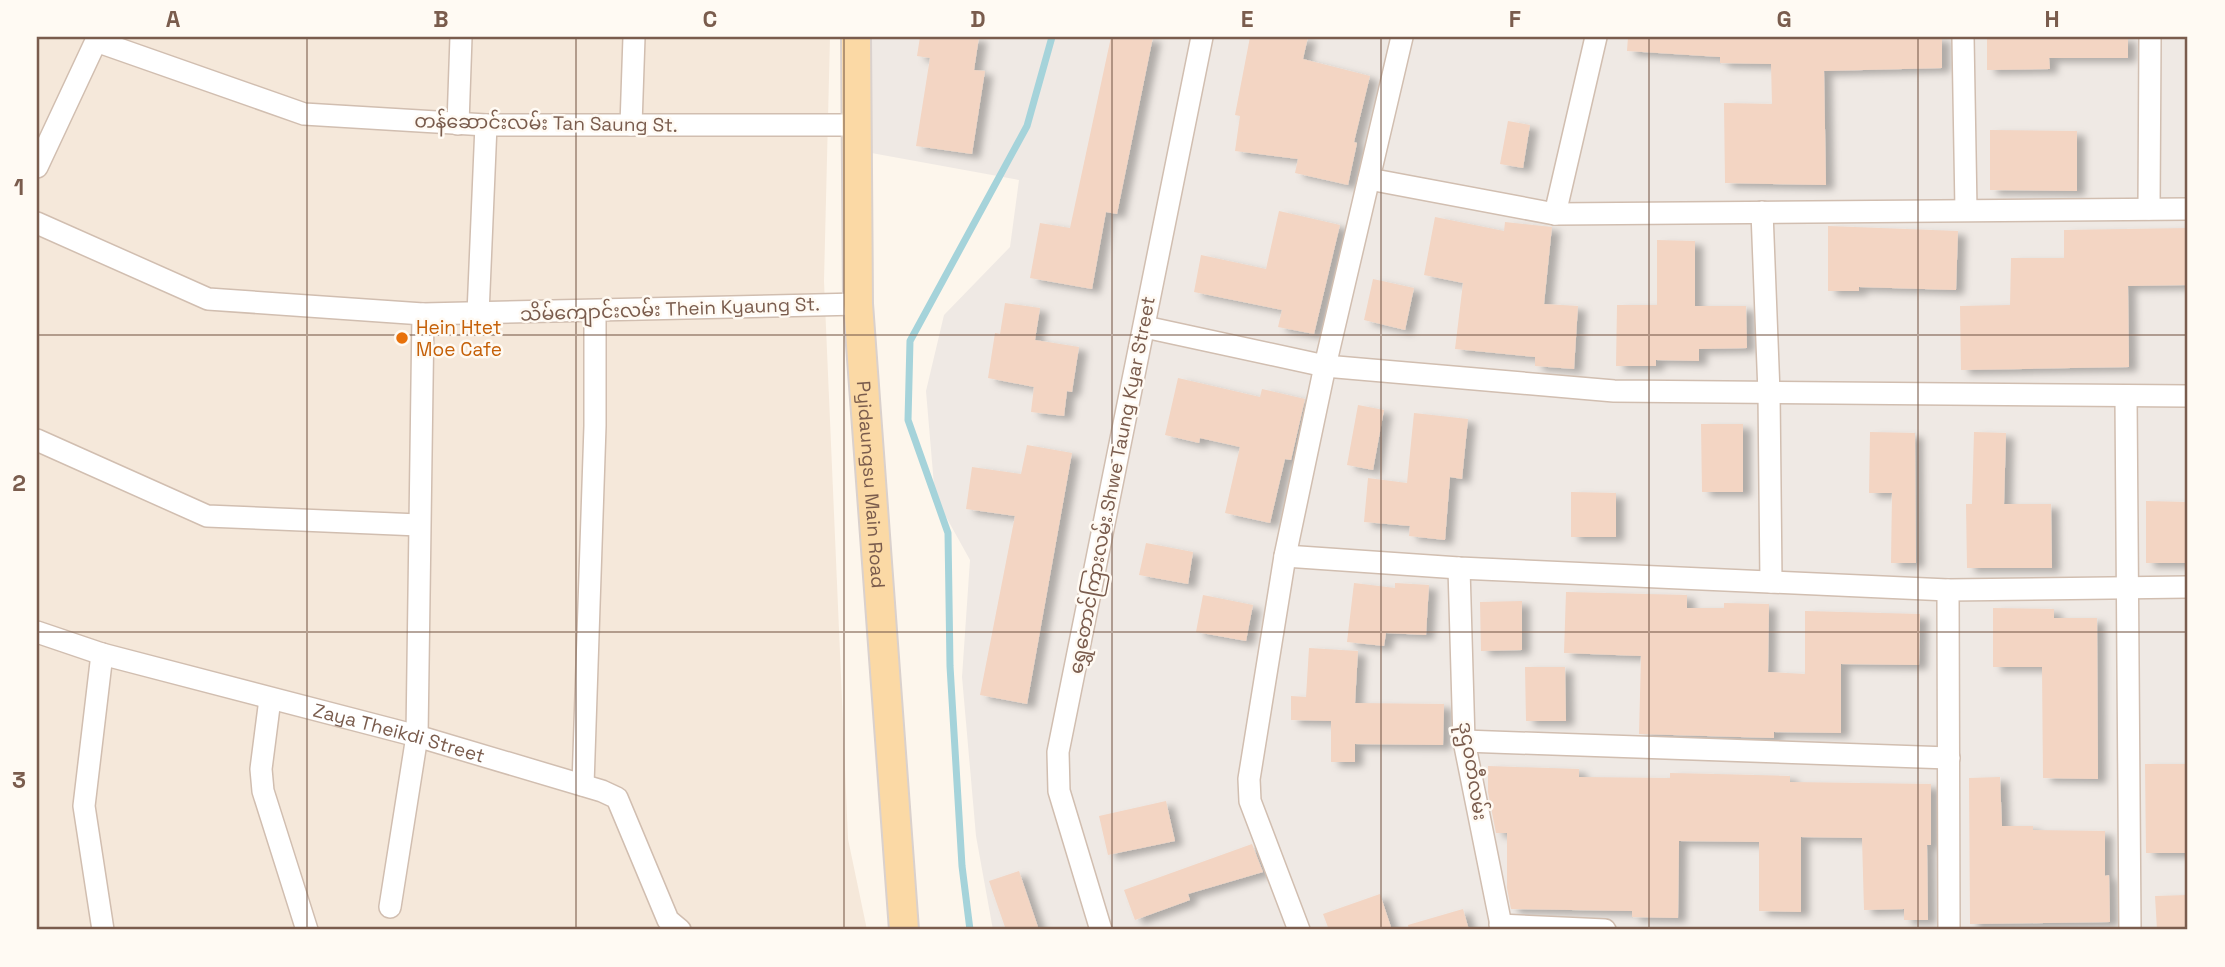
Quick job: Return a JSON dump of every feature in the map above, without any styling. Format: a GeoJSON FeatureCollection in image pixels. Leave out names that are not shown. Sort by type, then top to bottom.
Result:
{"type":"FeatureCollection","features":[{"type":"Feature","properties":{"kind":"main road","name":"Pyidaungsu Main Road"},"geometry":{"type":"LineString","coordinates":[[856,37],[858,304],[904,930]]}},
{"type":"Feature","properties":{"kind":"street"},"geometry":{"type":"LineString","coordinates":[[458,124],[461,37]]}},
{"type":"Feature","properties":{"kind":"street"},"geometry":{"type":"LineString","coordinates":[[631,125],[634,37]]}},
{"type":"Feature","properties":{"kind":"street","name":"ရွှေတောင်ကြားလမ်း Shwe Taung Kyar Street"},"geometry":{"type":"LineString","coordinates":[[1101,930],[1059,792],[1058,752],[1202,37]]}},
{"type":"Feature","properties":{"kind":"street"},"geometry":{"type":"LineString","coordinates":[[1299,930],[1251,801],[1249,779],[1286,556],[1325,366],[1402,37]]}},
{"type":"Feature","properties":{"kind":"street"},"geometry":{"type":"LineString","coordinates":[[1555,214],[1596,37]]}},
{"type":"Feature","properties":{"kind":"street"},"geometry":{"type":"LineString","coordinates":[[1963,37],[1966,210]]}},
{"type":"Feature","properties":{"kind":"street"},"geometry":{"type":"LineString","coordinates":[[2149,209],[2150,37]]}},
{"type":"Feature","properties":{"kind":"street","name":"တန်ဆောင်းလမ်း Tan Saung St."},"geometry":{"type":"LineString","coordinates":[[37,167],[89,39],[304,114],[486,125],[855,125]]}},
{"type":"Feature","properties":{"kind":"street"},"geometry":{"type":"LineString","coordinates":[[478,314],[486,125]]}},
{"type":"Feature","properties":{"kind":"street"},"geometry":{"type":"LineString","coordinates":[[1368,179],[1555,214],[2188,209]]}},
{"type":"Feature","properties":{"kind":"street"},"geometry":{"type":"LineString","coordinates":[[1762,212],[1769,393],[1771,582]]}},
{"type":"Feature","properties":{"kind":"street","name":"သိမ်ကျောင်းလမ်း Thein Kyaung St."},"geometry":{"type":"LineString","coordinates":[[37,223],[208,299],[424,314],[858,304]]}},
{"type":"Feature","properties":{"kind":"street"},"geometry":{"type":"LineString","coordinates":[[583,785],[595,426],[595,311]]}},
{"type":"Feature","properties":{"kind":"street"},"geometry":{"type":"LineString","coordinates":[[390,907],[417,736],[424,314]]}},
{"type":"Feature","properties":{"kind":"street"},"geometry":{"type":"LineString","coordinates":[[1144,327],[1325,366],[1614,391],[2188,396]]}},
{"type":"Feature","properties":{"kind":"street"},"geometry":{"type":"LineString","coordinates":[[2126,397],[2130,930]]}},
{"type":"Feature","properties":{"kind":"street"},"geometry":{"type":"LineString","coordinates":[[37,440],[207,516],[419,525]]}},
{"type":"Feature","properties":{"kind":"street"},"geometry":{"type":"LineString","coordinates":[[1286,556],[1459,568],[1948,590],[2188,587]]}},
{"type":"Feature","properties":{"kind":"street","name":"ဒုဌဝတီလမ်း"},"geometry":{"type":"LineString","coordinates":[[1459,568],[1464,741],[1501,928]]}},
{"type":"Feature","properties":{"kind":"street"},"geometry":{"type":"LineString","coordinates":[[1948,590],[1949,930]]}},
{"type":"Feature","properties":{"kind":"street","name":"Zaya Theikdi Street"},"geometry":{"type":"LineString","coordinates":[[37,632],[102,654],[417,736],[583,785],[617,798],[668,920],[680,930]]}},
{"type":"Feature","properties":{"kind":"street"},"geometry":{"type":"LineString","coordinates":[[102,654],[84,806],[103,930]]}},
{"type":"Feature","properties":{"kind":"street"},"geometry":{"type":"LineString","coordinates":[[271,699],[261,769],[263,792],[307,930]]}},
{"type":"Feature","properties":{"kind":"street"},"geometry":{"type":"LineString","coordinates":[[1464,741],[1948,758]]}},
{"type":"Feature","properties":{"kind":"street"},"geometry":{"type":"LineString","coordinates":[[1501,928],[1605,930]]}},
{"type":"Feature","properties":{"kind":"shaded area"},"geometry":{"type":"Polygon","coordinates":[[[37,37],[830,37],[824,281],[848,839],[867,930],[37,930],[37,37]]]}},
{"type":"Feature","properties":{"kind":"shaded area"},"geometry":{"type":"Polygon","coordinates":[[[856,37],[2188,37],[2188,930],[993,930],[976,836],[962,677],[970,560],[935,497],[926,391],[944,315],[1010,247],[1019,180],[855,150],[856,37]]]}},
{"type":"Feature","properties":{"kind":"building"},"geometry":{"type":"Polygon","coordinates":[[[920,37],[979,37],[974,70],[985,71],[972,154],[916,146],[930,58],[917,56],[920,37]]]}},
{"type":"Feature","properties":{"kind":"building"},"geometry":{"type":"Polygon","coordinates":[[[1111,37],[1153,37],[1117,214],[1106,212],[1092,289],[1030,278],[1040,223],[1070,228],[1111,37]]]}},
{"type":"Feature","properties":{"kind":"building"},"geometry":{"type":"Polygon","coordinates":[[[1250,37],[1308,37],[1303,59],[1370,76],[1354,142],[1357,143],[1348,185],[1295,173],[1298,159],[1235,151],[1240,116],[1235,115],[1250,37]]]}},
{"type":"Feature","properties":{"kind":"building"},"geometry":{"type":"Polygon","coordinates":[[[1628,37],[1942,37],[1942,68],[1824,71],[1826,185],[1725,183],[1724,103],[1772,104],[1771,64],[1720,63],[1720,57],[1627,51],[1628,37]]]}},
{"type":"Feature","properties":{"kind":"building"},"geometry":{"type":"Polygon","coordinates":[[[1987,37],[2128,37],[2128,58],[2049,58],[2050,69],[1987,70],[1987,37]]]}},
{"type":"Feature","properties":{"kind":"building"},"geometry":{"type":"Polygon","coordinates":[[[1508,121],[1530,125],[1523,168],[1500,164],[1508,121]]]}},
{"type":"Feature","properties":{"kind":"building"},"geometry":{"type":"Polygon","coordinates":[[[1990,130],[2077,131],[2077,191],[1990,190],[1990,130]]]}},
{"type":"Feature","properties":{"kind":"building"},"geometry":{"type":"Polygon","coordinates":[[[1279,211],[1340,225],[1314,334],[1278,327],[1282,310],[1194,292],[1201,255],[1266,269],[1279,211]]]}},
{"type":"Feature","properties":{"kind":"building"},"geometry":{"type":"Polygon","coordinates":[[[1435,217],[1504,231],[1505,222],[1552,227],[1544,304],[1578,306],[1574,369],[1535,366],[1535,357],[1455,349],[1463,283],[1424,275],[1435,217]]]}},
{"type":"Feature","properties":{"kind":"building"},"geometry":{"type":"Polygon","coordinates":[[[1828,226],[1958,231],[1956,290],[1859,287],[1859,291],[1828,291],[1828,226]]]}},
{"type":"Feature","properties":{"kind":"building"},"geometry":{"type":"Polygon","coordinates":[[[2188,228],[2188,285],[2128,286],[2129,367],[1961,370],[1960,306],[2010,305],[2011,258],[2064,258],[2064,230],[2188,228]]]}},
{"type":"Feature","properties":{"kind":"building"},"geometry":{"type":"Polygon","coordinates":[[[1657,240],[1695,241],[1695,306],[1746,306],[1747,348],[1699,349],[1699,361],[1656,360],[1656,366],[1616,366],[1617,305],[1657,305],[1657,240]]]}},
{"type":"Feature","properties":{"kind":"building"},"geometry":{"type":"Polygon","coordinates":[[[1373,279],[1414,288],[1405,330],[1364,320],[1373,279]]]}},
{"type":"Feature","properties":{"kind":"building"},"geometry":{"type":"Polygon","coordinates":[[[1005,303],[1040,308],[1035,340],[1079,347],[1072,392],[1067,391],[1064,416],[1031,412],[1034,387],[988,378],[995,333],[1000,334],[1005,303]]]}},
{"type":"Feature","properties":{"kind":"building"},"geometry":{"type":"Polygon","coordinates":[[[1178,378],[1260,397],[1262,389],[1305,399],[1291,460],[1285,459],[1270,523],[1225,513],[1240,447],[1200,438],[1199,443],[1165,435],[1178,378]]]}},
{"type":"Feature","properties":{"kind":"building"},"geometry":{"type":"Polygon","coordinates":[[[1358,405],[1384,410],[1373,470],[1347,465],[1358,405]]]}},
{"type":"Feature","properties":{"kind":"building"},"geometry":{"type":"Polygon","coordinates":[[[1414,413],[1468,419],[1462,479],[1450,477],[1445,540],[1409,536],[1410,526],[1364,522],[1368,478],[1407,483],[1414,413]]]}},
{"type":"Feature","properties":{"kind":"building"},"geometry":{"type":"Polygon","coordinates":[[[1701,424],[1743,424],[1743,492],[1702,492],[1701,424]]]}},
{"type":"Feature","properties":{"kind":"building"},"geometry":{"type":"Polygon","coordinates":[[[1870,432],[1915,433],[1916,563],[1891,563],[1892,493],[1869,493],[1870,432]]]}},
{"type":"Feature","properties":{"kind":"building"},"geometry":{"type":"Polygon","coordinates":[[[1974,432],[2006,433],[2004,504],[2051,504],[2052,568],[1967,568],[1966,504],[1972,504],[1974,432]]]}},
{"type":"Feature","properties":{"kind":"building"},"geometry":{"type":"Polygon","coordinates":[[[1027,445],[1072,453],[1027,704],[980,695],[1015,516],[966,509],[972,467],[1021,474],[1027,445]]]}},
{"type":"Feature","properties":{"kind":"building"},"geometry":{"type":"Polygon","coordinates":[[[1571,492],[1616,493],[1616,537],[1571,537],[1571,492]]]}},
{"type":"Feature","properties":{"kind":"building"},"geometry":{"type":"Polygon","coordinates":[[[2146,501],[2185,502],[2185,563],[2146,563],[2146,501]]]}},
{"type":"Feature","properties":{"kind":"building"},"geometry":{"type":"Polygon","coordinates":[[[1146,543],[1193,552],[1188,584],[1139,575],[1146,543]]]}},
{"type":"Feature","properties":{"kind":"building"},"geometry":{"type":"Polygon","coordinates":[[[1354,583],[1395,588],[1395,583],[1429,585],[1426,635],[1386,633],[1384,646],[1347,642],[1354,583]]]}},
{"type":"Feature","properties":{"kind":"building"},"geometry":{"type":"Polygon","coordinates":[[[1566,592],[1687,595],[1687,608],[1724,608],[1724,603],[1769,604],[1768,672],[1805,674],[1805,611],[1920,614],[1919,665],[1841,664],[1841,733],[1774,732],[1774,738],[1639,734],[1641,656],[1564,653],[1566,592]]]}},
{"type":"Feature","properties":{"kind":"building"},"geometry":{"type":"Polygon","coordinates":[[[1203,595],[1253,605],[1246,641],[1196,632],[1203,595]]]}},
{"type":"Feature","properties":{"kind":"building"},"geometry":{"type":"Polygon","coordinates":[[[1522,601],[1522,650],[1481,651],[1480,602],[1522,601]]]}},
{"type":"Feature","properties":{"kind":"building"},"geometry":{"type":"Polygon","coordinates":[[[1993,608],[2054,609],[2054,618],[2097,618],[2098,779],[2043,778],[2042,667],[1993,667],[1993,608]]]}},
{"type":"Feature","properties":{"kind":"building"},"geometry":{"type":"Polygon","coordinates":[[[1309,648],[1358,651],[1355,703],[1444,704],[1443,745],[1355,744],[1355,762],[1331,762],[1331,721],[1291,720],[1291,696],[1306,697],[1309,648]]]}},
{"type":"Feature","properties":{"kind":"building"},"geometry":{"type":"Polygon","coordinates":[[[1525,667],[1565,667],[1566,721],[1526,721],[1525,667]]]}},
{"type":"Feature","properties":{"kind":"building"},"geometry":{"type":"Polygon","coordinates":[[[2145,764],[2188,764],[2188,853],[2146,853],[2145,764]]]}},
{"type":"Feature","properties":{"kind":"building"},"geometry":{"type":"Polygon","coordinates":[[[1488,766],[1579,769],[1579,777],[1670,778],[1670,773],[1790,776],[1790,782],[1931,784],[1931,845],[1927,845],[1928,920],[1904,920],[1904,909],[1864,910],[1862,838],[1801,837],[1801,912],[1759,911],[1759,842],[1679,841],[1678,918],[1632,917],[1632,911],[1511,909],[1507,888],[1507,833],[1496,833],[1488,792],[1488,766]]]}},
{"type":"Feature","properties":{"kind":"building"},"geometry":{"type":"Polygon","coordinates":[[[2000,777],[2002,826],[2033,826],[2033,830],[2105,831],[2105,876],[2109,875],[2110,922],[1970,924],[1969,778],[2000,777]]]}},
{"type":"Feature","properties":{"kind":"building"},"geometry":{"type":"Polygon","coordinates":[[[1166,801],[1175,841],[1108,855],[1099,816],[1166,801]]]}},
{"type":"Feature","properties":{"kind":"building"},"geometry":{"type":"Polygon","coordinates":[[[1252,844],[1263,872],[1188,894],[1190,900],[1135,920],[1124,890],[1252,844]]]}},
{"type":"Feature","properties":{"kind":"building"},"geometry":{"type":"Polygon","coordinates":[[[1019,871],[1039,930],[1006,930],[989,881],[1019,871]]]}},
{"type":"Feature","properties":{"kind":"building"},"geometry":{"type":"Polygon","coordinates":[[[1380,894],[1392,930],[1329,930],[1323,914],[1380,894]]]}},
{"type":"Feature","properties":{"kind":"building"},"geometry":{"type":"Polygon","coordinates":[[[2188,895],[2188,930],[2157,930],[2155,896],[2188,895]]]}},
{"type":"Feature","properties":{"kind":"building"},"geometry":{"type":"Polygon","coordinates":[[[1463,909],[1469,930],[1409,930],[1408,925],[1463,909]]]}},
{"type":"Feature","properties":{"kind":"waterway"},"geometry":{"type":"LineString","coordinates":[[970,930],[962,866],[950,666],[948,533],[908,420],[910,341],[1027,126],[1052,37]]}},
{"type":"Feature","properties":{"kind":"place","name":"Hein Htet Moe Cafe"},"geometry":{"type":"Point","coordinates":[402,338]}}]}
